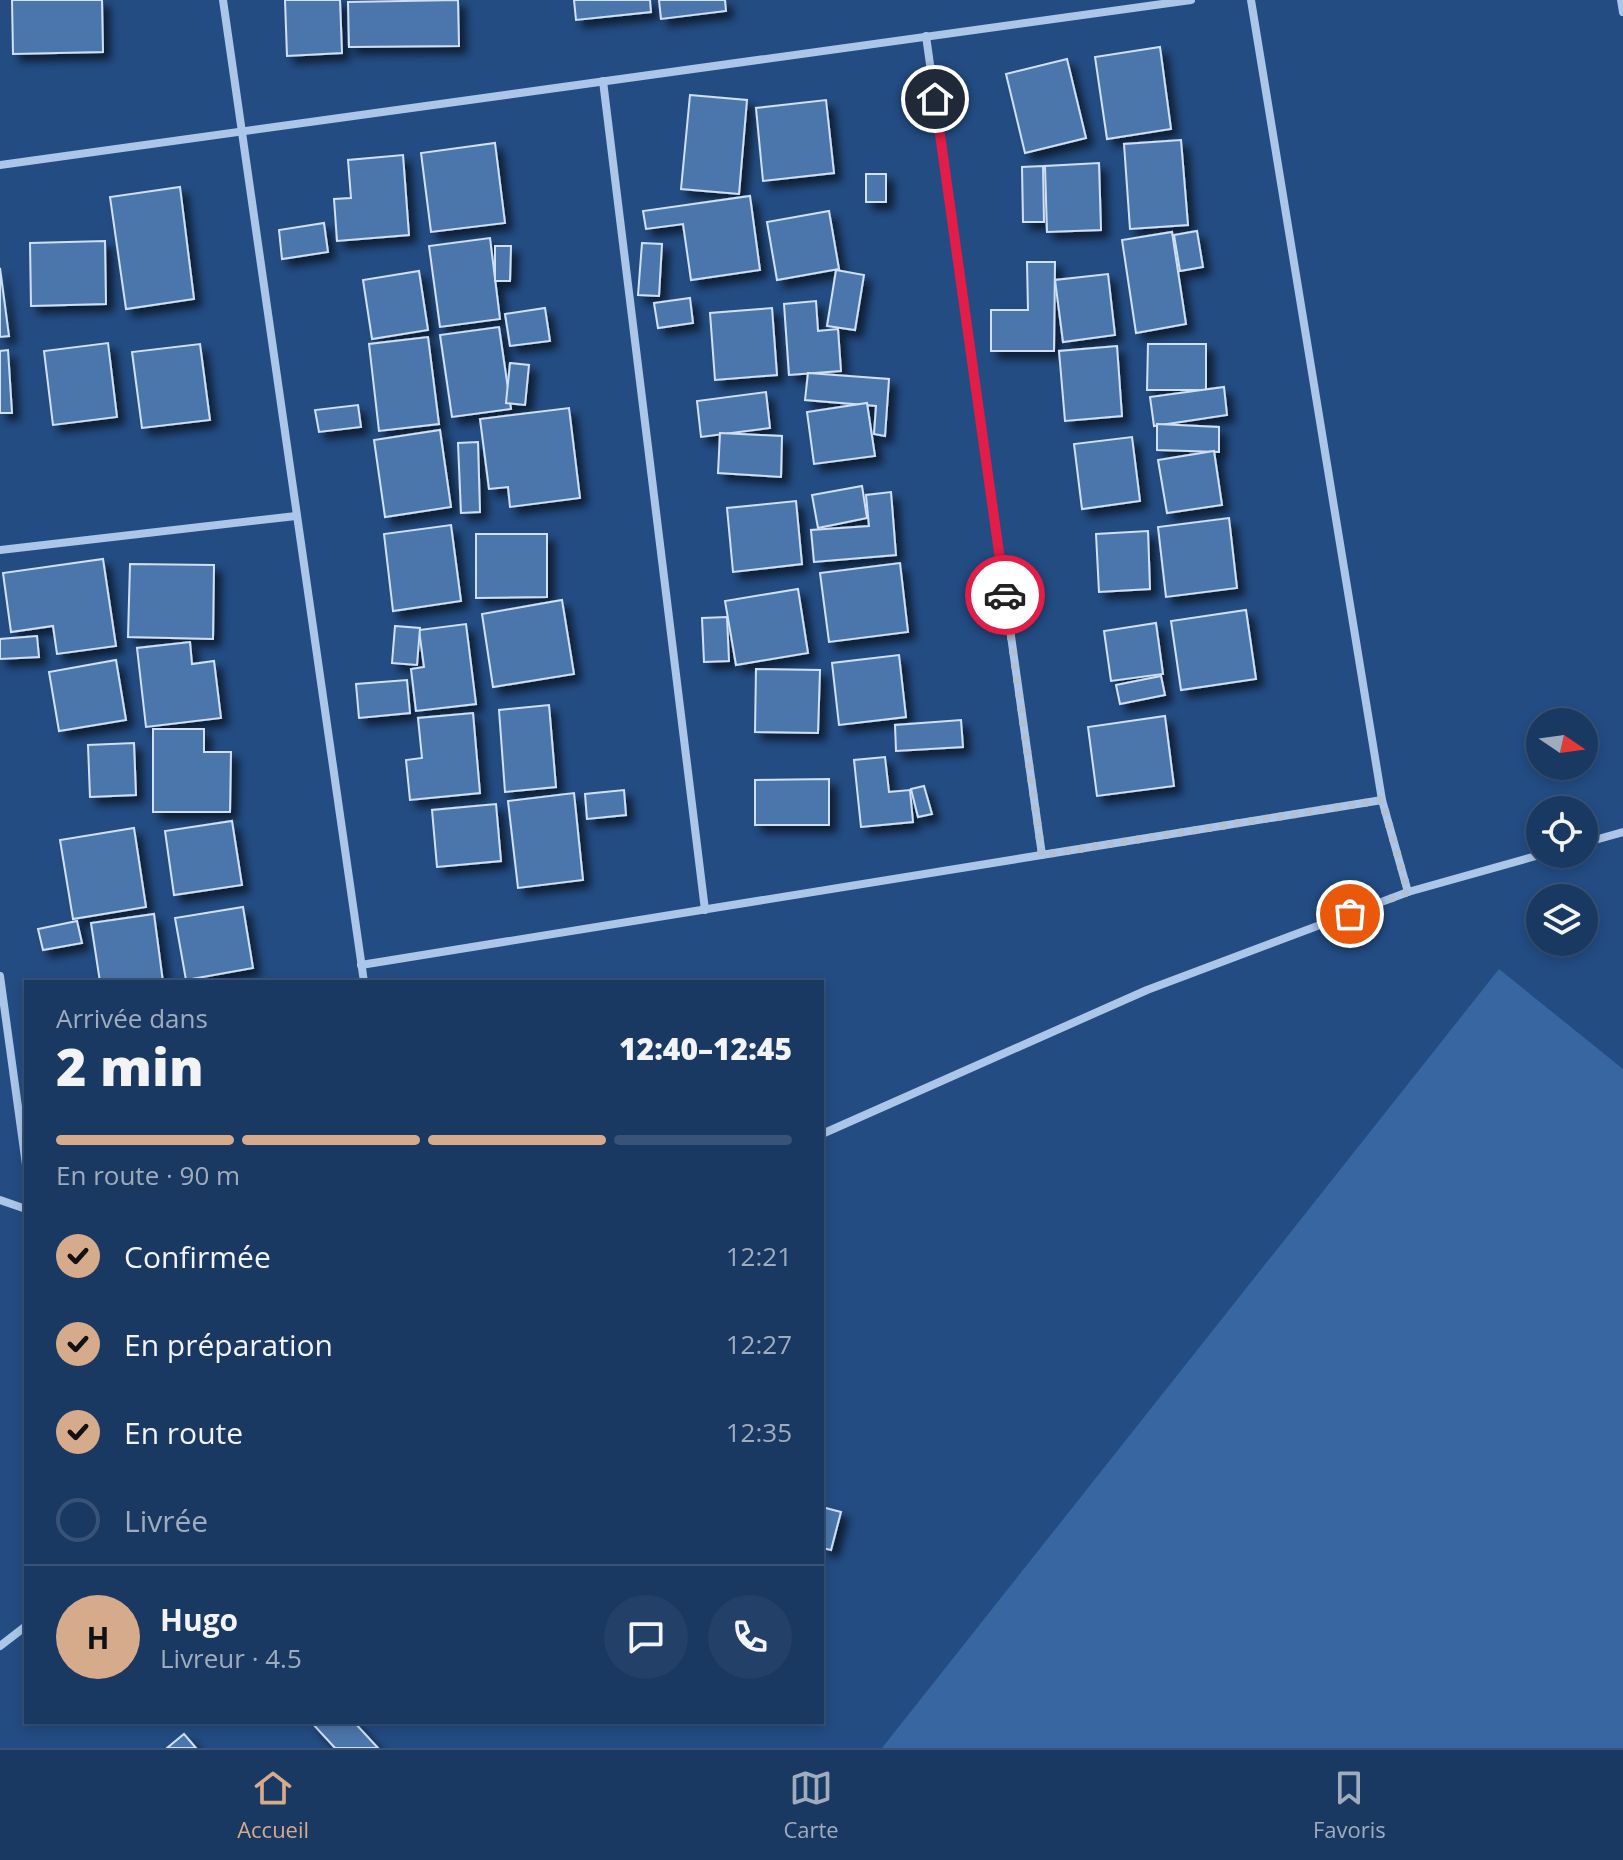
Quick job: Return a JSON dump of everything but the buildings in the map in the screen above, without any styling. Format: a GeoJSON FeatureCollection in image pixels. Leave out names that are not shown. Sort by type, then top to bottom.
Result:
{"type":"FeatureCollection","features":[{"type":"Feature","properties":{"kind":"street"},"geometry":{"type":"LineString","coordinates":[[223,0],[364,980]]}},
{"type":"Feature","properties":{"kind":"street"},"geometry":{"type":"LineString","coordinates":[[0,165],[1191,0]]}},
{"type":"Feature","properties":{"kind":"street"},"geometry":{"type":"LineString","coordinates":[[1251,0],[1382,800],[1408,892]]}},
{"type":"Feature","properties":{"kind":"street"},"geometry":{"type":"LineString","coordinates":[[1621,0],[1623,12]]}},
{"type":"Feature","properties":{"kind":"street"},"geometry":{"type":"LineString","coordinates":[[926,36],[1042,855]]}},
{"type":"Feature","properties":{"kind":"street"},"geometry":{"type":"LineString","coordinates":[[603,81],[705,910]]}},
{"type":"Feature","properties":{"kind":"street"},"geometry":{"type":"LineString","coordinates":[[0,550],[296,516]]}},
{"type":"Feature","properties":{"kind":"street"},"geometry":{"type":"LineString","coordinates":[[361,965],[1382,800]]}},
{"type":"Feature","properties":{"kind":"street"},"geometry":{"type":"LineString","coordinates":[[1598,839],[1623,832]]}},
{"type":"Feature","properties":{"kind":"street"},"geometry":{"type":"LineString","coordinates":[[824,1133],[1147,990],[1408,892],[1526,859]]}},
{"type":"Feature","properties":{"kind":"street"},"geometry":{"type":"LineString","coordinates":[[0,976],[24,1150]]}},
{"type":"Feature","properties":{"kind":"street"},"geometry":{"type":"LineString","coordinates":[[0,1200],[24,1208]]}},
{"type":"Feature","properties":{"kind":"street"},"geometry":{"type":"LineString","coordinates":[[0,1646],[24,1628]]}},
{"type":"Feature","properties":{"kind":"shaded area"},"geometry":{"type":"Polygon","coordinates":[[[1499,969],[1623,1069],[1623,1748],[882,1748],[1499,969]]]}},
{"type":"Feature","properties":{"kind":"way so far"},"geometry":{"type":"LineString","coordinates":[[1005,595],[1042,855],[1382,800],[1408,892],[1350,914]]}},
{"type":"Feature","properties":{"kind":"route"},"geometry":{"type":"LineString","coordinates":[[935,99],[1005,595]]}}]}
